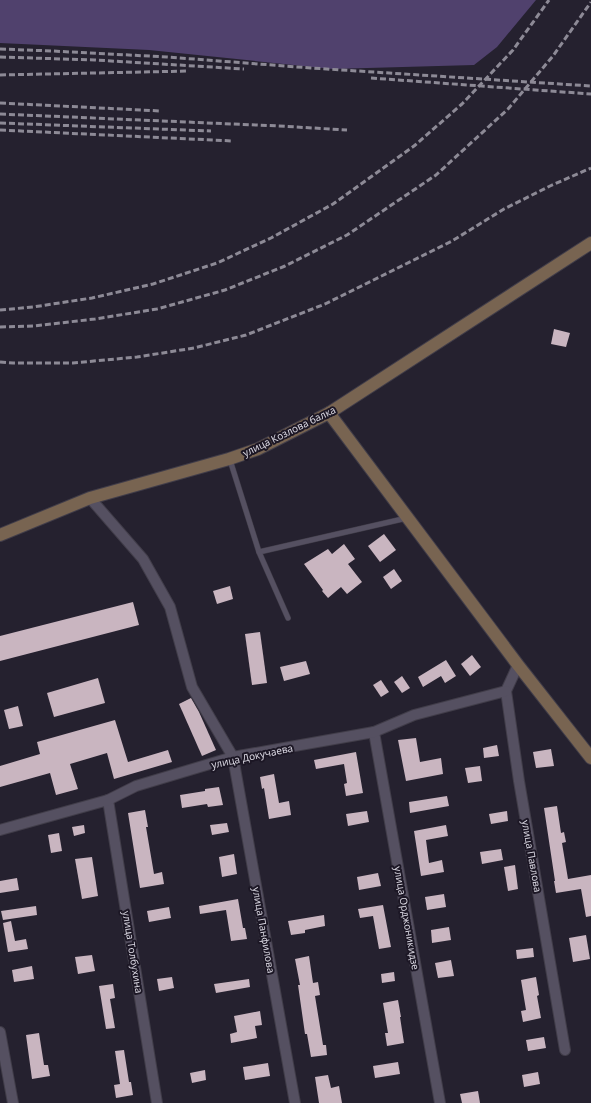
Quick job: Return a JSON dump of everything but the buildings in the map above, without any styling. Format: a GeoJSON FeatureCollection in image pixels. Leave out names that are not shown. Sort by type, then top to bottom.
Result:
{"type":"FeatureCollection","features":[{"type":"Feature","properties":{"kind":"main road","name":"улица Козлова балка"},"geometry":{"type":"LineString","coordinates":[[0,535],[90,498],[229,459],[258,449],[329,414],[591,243]]}},
{"type":"Feature","properties":{"kind":"main road"},"geometry":{"type":"LineString","coordinates":[[329,414],[518,665],[591,758]]}},
{"type":"Feature","properties":{"kind":"street"},"geometry":{"type":"LineString","coordinates":[[90,498],[143,559],[170,607],[192,687],[233,757]]}},
{"type":"Feature","properties":{"kind":"street"},"geometry":{"type":"LineString","coordinates":[[506,691],[518,665]]}},
{"type":"Feature","properties":{"kind":"street","name":"улица Докучаева"},"geometry":{"type":"LineString","coordinates":[[0,830],[108,800],[136,786],[233,757],[374,732],[414,715],[506,691]]}},
{"type":"Feature","properties":{"kind":"street","name":"улица Павлова"},"geometry":{"type":"LineString","coordinates":[[506,691],[519,781],[564,1050]]}},
{"type":"Feature","properties":{"kind":"street","name":"улица Орджоникидзе"},"geometry":{"type":"LineString","coordinates":[[374,732],[440,1103]]}},
{"type":"Feature","properties":{"kind":"street","name":"улица Панфилова"},"geometry":{"type":"LineString","coordinates":[[233,757],[295,1103]]}},
{"type":"Feature","properties":{"kind":"street","name":"улица Толбухина"},"geometry":{"type":"LineString","coordinates":[[108,800],[157,1103]]}},
{"type":"Feature","properties":{"kind":"street"},"geometry":{"type":"LineString","coordinates":[[0,1032],[13,1103]]}},
{"type":"Feature","properties":{"kind":"lane"},"geometry":{"type":"LineString","coordinates":[[229,459],[259,552],[288,618]]}},
{"type":"Feature","properties":{"kind":"lane"},"geometry":{"type":"LineString","coordinates":[[259,552],[407,518]]}},
{"type":"Feature","properties":{"kind":"shaded area"},"geometry":{"type":"Polygon","coordinates":[[[0,0],[536,0],[497,47],[474,65],[332,69],[149,50],[0,43],[0,0]]]}},
{"type":"Feature","properties":{"kind":"railway"},"geometry":{"type":"LineString","coordinates":[[0,310],[33,307],[92,298],[153,284],[217,263],[271,238],[333,204],[414,146],[462,104],[513,50],[549,0]]}},
{"type":"Feature","properties":{"kind":"railway"},"geometry":{"type":"LineString","coordinates":[[0,327],[33,326],[95,319],[157,309],[225,290],[285,266],[347,235],[436,175],[508,109],[553,56],[591,2]]}},
{"type":"Feature","properties":{"kind":"railway"},"geometry":{"type":"LineString","coordinates":[[0,49],[167,57],[591,86]]}},
{"type":"Feature","properties":{"kind":"railway"},"geometry":{"type":"LineString","coordinates":[[0,57],[95,60],[244,69]]}},
{"type":"Feature","properties":{"kind":"railway"},"geometry":{"type":"LineString","coordinates":[[0,75],[189,71]]}},
{"type":"Feature","properties":{"kind":"railway"},"geometry":{"type":"LineString","coordinates":[[371,78],[591,94]]}},
{"type":"Feature","properties":{"kind":"railway"},"geometry":{"type":"LineString","coordinates":[[0,103],[161,111]]}},
{"type":"Feature","properties":{"kind":"railway"},"geometry":{"type":"LineString","coordinates":[[0,114],[347,130]]}},
{"type":"Feature","properties":{"kind":"railway"},"geometry":{"type":"LineString","coordinates":[[0,123],[211,131]]}},
{"type":"Feature","properties":{"kind":"railway"},"geometry":{"type":"LineString","coordinates":[[0,130],[233,141]]}},
{"type":"Feature","properties":{"kind":"railway"},"geometry":{"type":"LineString","coordinates":[[0,362],[73,363],[137,357],[194,348],[246,335],[325,304],[452,241],[504,209],[591,168]]}}]}
